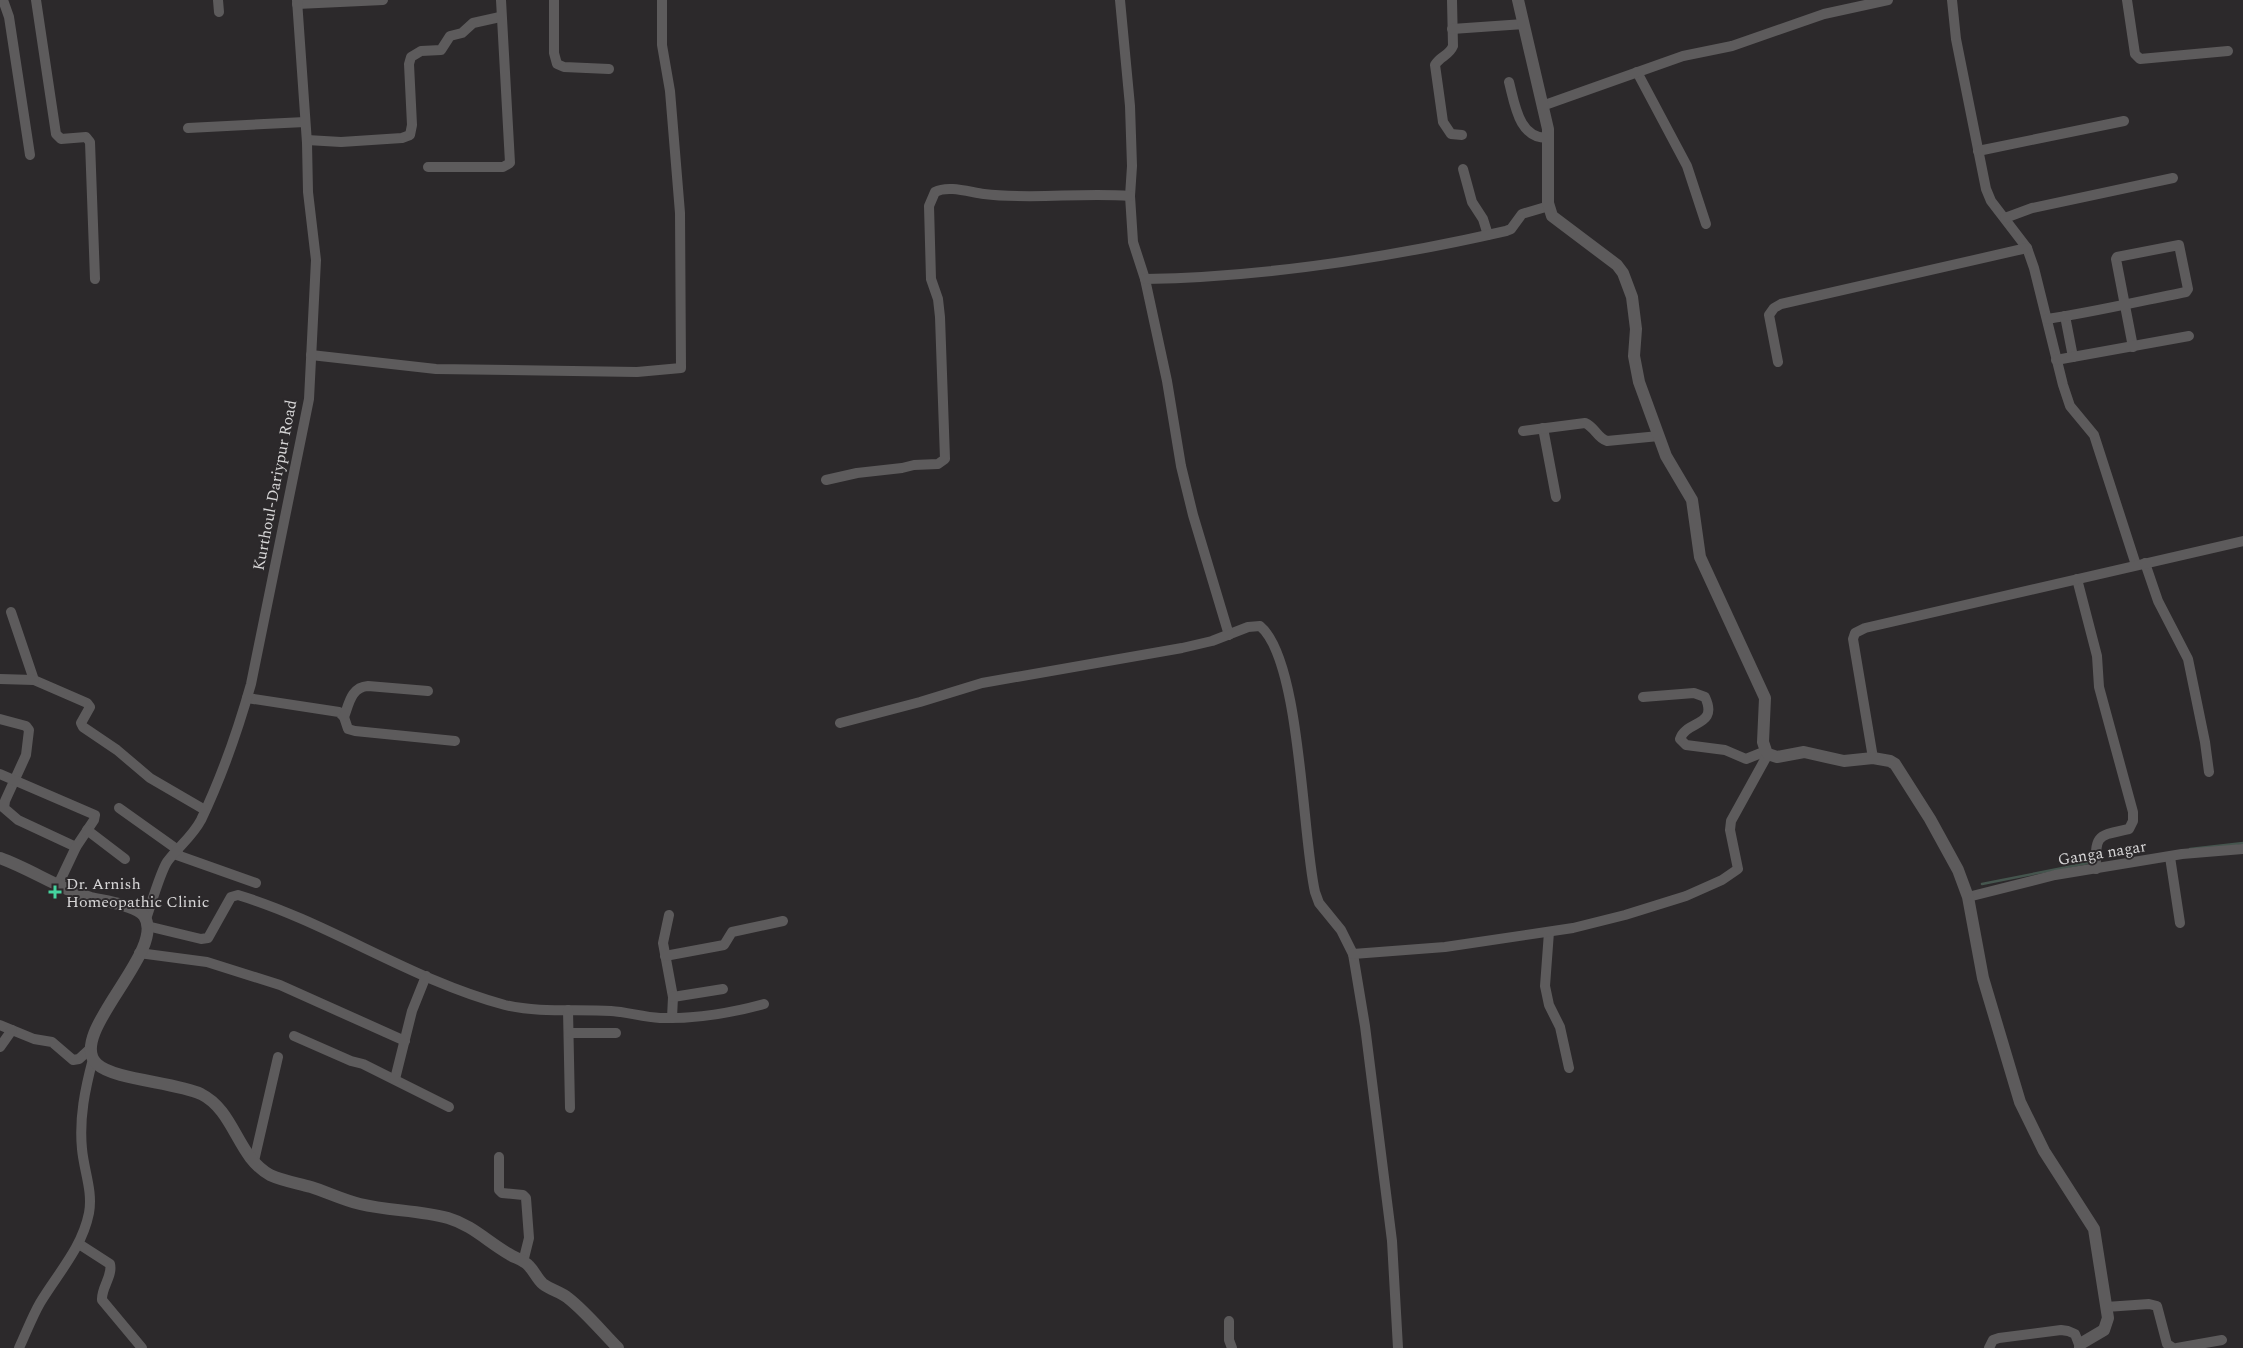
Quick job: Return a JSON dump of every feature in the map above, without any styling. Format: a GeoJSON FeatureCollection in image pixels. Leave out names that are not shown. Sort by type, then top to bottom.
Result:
{"type":"FeatureCollection","features":[{"type":"Feature","properties":{"kind":"street"},"geometry":{"type":"LineString","coordinates":[[1,0],[9,18],[30,155]]}},
{"type":"Feature","properties":{"kind":"street"},"geometry":{"type":"LineString","coordinates":[[36,0],[56,134],[61,138],[86,137],[90,142],[95,279]]}},
{"type":"Feature","properties":{"kind":"street"},"geometry":{"type":"LineString","coordinates":[[218,0],[219,12]]}},
{"type":"Feature","properties":{"kind":"street"},"geometry":{"type":"LineString","coordinates":[[297,2],[383,0]]}},
{"type":"Feature","properties":{"kind":"street"},"geometry":{"type":"LineString","coordinates":[[428,168],[503,167],[509,164],[500,0]]}},
{"type":"Feature","properties":{"kind":"street"},"geometry":{"type":"LineString","coordinates":[[554,0],[554,53],[557,64],[564,67],[610,69]]}},
{"type":"Feature","properties":{"kind":"street"},"geometry":{"type":"LineString","coordinates":[[311,355],[436,369],[636,372],[681,368],[680,214],[670,91],[662,45],[662,0]]}},
{"type":"Feature","properties":{"kind":"street"},"geometry":{"type":"LineString","coordinates":[[1120,0],[1130,106],[1132,166],[1130,196],[1133,242],[1145,280],[1168,381],[1181,466],[1193,515],[1229,635]]}},
{"type":"Feature","properties":{"kind":"street"},"geometry":{"type":"LineString","coordinates":[[1452,0],[1453,46],[1451,53],[1435,65],[1445,126],[1451,134],[1462,135]]}},
{"type":"Feature","properties":{"kind":"street"},"geometry":{"type":"LineString","coordinates":[[1353,954],[1445,947],[1549,932],[1612,919],[1672,901],[1732,874],[1738,869],[1738,864],[1730,830],[1731,821],[1767,753],[1763,742],[1765,698],[1700,557],[1692,500],[1666,456],[1639,382],[1634,356],[1636,329],[1632,297],[1623,273],[1617,265],[1552,216],[1549,206],[1548,129],[1518,0]]}},
{"type":"Feature","properties":{"kind":"street"},"geometry":{"type":"LineString","coordinates":[[1542,106],[1683,56],[1732,46],[1824,14],[1888,0]]}},
{"type":"Feature","properties":{"kind":"street"},"geometry":{"type":"LineString","coordinates":[[1952,0],[1956,39],[1986,189],[1992,201],[2027,248],[2070,406],[2094,435],[2140,564],[2188,659],[2205,742],[2209,772]]}},
{"type":"Feature","properties":{"kind":"street"},"geometry":{"type":"LineString","coordinates":[[2127,0],[2135,54],[2140,59],[2228,51]]}},
{"type":"Feature","properties":{"kind":"street","name":"Kurthoul-Dariypur Road"},"geometry":{"type":"LineString","coordinates":[[92,1053],[99,1020],[129,975],[144,943],[146,923],[163,871],[176,852],[195,831],[231,748],[247,698],[295,462],[306,419],[316,260],[308,192],[307,140],[297,2]]}},
{"type":"Feature","properties":{"kind":"street"},"geometry":{"type":"LineString","coordinates":[[307,140],[341,142],[402,138],[410,135],[412,125],[409,81],[411,56],[421,51],[441,50],[448,37],[462,33],[473,23],[500,17]]}},
{"type":"Feature","properties":{"kind":"street"},"geometry":{"type":"LineString","coordinates":[[1452,29],[1524,24]]}},
{"type":"Feature","properties":{"kind":"street"},"geometry":{"type":"LineString","coordinates":[[1637,72],[1687,166],[1706,224]]}},
{"type":"Feature","properties":{"kind":"street"},"geometry":{"type":"LineString","coordinates":[[1509,82],[1519,116],[1527,131],[1534,137],[1548,138]]}},
{"type":"Feature","properties":{"kind":"street"},"geometry":{"type":"LineString","coordinates":[[1978,151],[2124,120]]}},
{"type":"Feature","properties":{"kind":"street"},"geometry":{"type":"LineString","coordinates":[[188,128],[305,122]]}},
{"type":"Feature","properties":{"kind":"street"},"geometry":{"type":"LineString","coordinates":[[1463,170],[1472,202],[1483,219],[1488,235]]}},
{"type":"Feature","properties":{"kind":"street"},"geometry":{"type":"LineString","coordinates":[[2005,218],[2032,208],[2173,178]]}},
{"type":"Feature","properties":{"kind":"street"},"geometry":{"type":"LineString","coordinates":[[826,480],[914,465],[938,464],[945,459],[940,317],[938,299],[931,279],[932,258],[929,206],[934,192],[948,189],[991,195],[1103,194],[1130,196]]}},
{"type":"Feature","properties":{"kind":"street"},"geometry":{"type":"LineString","coordinates":[[1145,280],[1252,274],[1290,268],[1317,267],[1511,229],[1522,214],[1549,206]]}},
{"type":"Feature","properties":{"kind":"street"},"geometry":{"type":"LineString","coordinates":[[2047,319],[2065,316],[2125,304],[2186,292],[2188,289],[2179,245],[2117,257],[2125,304],[2132,347]]}},
{"type":"Feature","properties":{"kind":"street"},"geometry":{"type":"LineString","coordinates":[[1778,362],[1769,315],[1774,308],[1781,304],[2027,248]]}},
{"type":"Feature","properties":{"kind":"street"},"geometry":{"type":"LineString","coordinates":[[2065,316],[2073,357]]}},
{"type":"Feature","properties":{"kind":"street"},"geometry":{"type":"LineString","coordinates":[[2056,360],[2188,336]]}},
{"type":"Feature","properties":{"kind":"street"},"geometry":{"type":"LineString","coordinates":[[1523,431],[1585,423],[1591,426],[1603,440],[1612,442],[1659,436]]}},
{"type":"Feature","properties":{"kind":"street"},"geometry":{"type":"LineString","coordinates":[[1543,428],[1556,497]]}},
{"type":"Feature","properties":{"kind":"street"},"geometry":{"type":"LineString","coordinates":[[1873,758],[1853,639],[1855,633],[1864,628],[2243,541]]}},
{"type":"Feature","properties":{"kind":"street"},"geometry":{"type":"LineString","coordinates":[[2077,579],[2097,656],[2099,687],[2133,812],[2133,821],[2130,829],[2105,835],[2098,840],[2095,865]]}},
{"type":"Feature","properties":{"kind":"street"},"geometry":{"type":"LineString","coordinates":[[11,612],[34,680]]}},
{"type":"Feature","properties":{"kind":"street"},"geometry":{"type":"LineString","coordinates":[[840,723],[982,683],[1182,648],[1229,635],[1248,627],[1260,626],[1265,630],[1272,641],[1292,708],[1315,892],[1319,903],[1346,937],[1353,954],[1365,1026],[1392,1241],[1398,1348]]}},
{"type":"Feature","properties":{"kind":"street"},"geometry":{"type":"LineString","coordinates":[[3,690],[0,679],[34,680],[87,703],[90,707],[81,723],[83,727],[117,750],[150,778],[205,810]]}},
{"type":"Feature","properties":{"kind":"street"},"geometry":{"type":"LineString","coordinates":[[344,717],[354,693],[360,688],[368,686],[428,691]]}},
{"type":"Feature","properties":{"kind":"street"},"geometry":{"type":"LineString","coordinates":[[1643,697],[1694,693],[1705,697],[1708,715],[1702,722],[1682,735],[1680,739],[1686,746],[1725,750],[1746,759],[1767,753],[1777,756],[1804,752],[1844,761],[1873,758],[1890,761],[1895,764],[1930,819],[1958,870],[1968,897],[1983,978],[2020,1102],[2044,1151],[2094,1229],[2107,1325],[2100,1333],[2082,1342],[2080,1348]]}},
{"type":"Feature","properties":{"kind":"street"},"geometry":{"type":"LineString","coordinates":[[247,698],[334,711],[344,717],[347,726],[351,730],[456,741]]}},
{"type":"Feature","properties":{"kind":"street"},"geometry":{"type":"LineString","coordinates":[[0,719],[26,726],[29,730],[26,755],[4,804],[6,810],[18,820],[76,847]]}},
{"type":"Feature","properties":{"kind":"street"},"geometry":{"type":"LineString","coordinates":[[0,774],[93,812],[96,818],[76,847],[58,885]]}},
{"type":"Feature","properties":{"kind":"street"},"geometry":{"type":"LineString","coordinates":[[119,808],[176,852],[256,882]]}},
{"type":"Feature","properties":{"kind":"street"},"geometry":{"type":"LineString","coordinates":[[87,830],[126,859]]}},
{"type":"Feature","properties":{"kind":"street","name":"Ganga nagar"},"geometry":{"type":"LineString","coordinates":[[1968,897],[2036,878],[2095,865],[2243,849]]}},
{"type":"Feature","properties":{"kind":"street"},"geometry":{"type":"LineString","coordinates":[[2170,857],[2180,922]]}},
{"type":"Feature","properties":{"kind":"street"},"geometry":{"type":"LineString","coordinates":[[0,858],[80,895],[136,910],[146,923],[201,939],[208,938],[231,897],[236,895],[292,915],[381,958],[505,1005],[612,1011],[672,1018],[732,1013],[764,1004]]}},
{"type":"Feature","properties":{"kind":"street"},"geometry":{"type":"LineString","coordinates":[[236,895],[240,877]]}},
{"type":"Feature","properties":{"kind":"street"},"geometry":{"type":"LineString","coordinates":[[669,915],[663,938],[672,997],[672,1018]]}},
{"type":"Feature","properties":{"kind":"street"},"geometry":{"type":"LineString","coordinates":[[665,956],[724,945],[728,942],[730,933],[734,931],[784,921]]}},
{"type":"Feature","properties":{"kind":"street"},"geometry":{"type":"LineString","coordinates":[[1549,932],[1545,986],[1550,1005],[1560,1027],[1569,1068]]}},
{"type":"Feature","properties":{"kind":"street"},"geometry":{"type":"LineString","coordinates":[[140,953],[207,962],[280,985],[405,1041]]}},
{"type":"Feature","properties":{"kind":"street"},"geometry":{"type":"LineString","coordinates":[[395,1079],[412,1011],[426,976]]}},
{"type":"Feature","properties":{"kind":"street"},"geometry":{"type":"LineString","coordinates":[[672,997],[723,989]]}},
{"type":"Feature","properties":{"kind":"street"},"geometry":{"type":"LineString","coordinates":[[568,1010],[570,1108]]}},
{"type":"Feature","properties":{"kind":"street"},"geometry":{"type":"LineString","coordinates":[[0,1025],[56,1044],[75,1060],[92,1053]]}},
{"type":"Feature","properties":{"kind":"street"},"geometry":{"type":"LineString","coordinates":[[0,1047],[12,1030]]}},
{"type":"Feature","properties":{"kind":"street"},"geometry":{"type":"LineString","coordinates":[[569,1033],[616,1033]]}},
{"type":"Feature","properties":{"kind":"street"},"geometry":{"type":"LineString","coordinates":[[294,1036],[363,1064],[421,1094],[449,1106]]}},
{"type":"Feature","properties":{"kind":"street"},"geometry":{"type":"LineString","coordinates":[[92,1053],[97,1065],[114,1073],[179,1086],[211,1100],[226,1115],[244,1149],[266,1172],[276,1178],[313,1188],[344,1200],[380,1208],[428,1214],[457,1221],[470,1227],[530,1267],[545,1286],[567,1297],[618,1348]]}},
{"type":"Feature","properties":{"kind":"street"},"geometry":{"type":"LineString","coordinates":[[19,1348],[39,1305],[78,1244],[85,1228],[90,1202],[82,1151],[81,1129],[84,1095],[92,1053]]}},
{"type":"Feature","properties":{"kind":"street"},"geometry":{"type":"LineString","coordinates":[[254,1161],[278,1057]]}},
{"type":"Feature","properties":{"kind":"street"},"geometry":{"type":"LineString","coordinates":[[499,1157],[499,1190],[502,1193],[523,1195],[526,1198],[529,1238],[523,1262]]}},
{"type":"Feature","properties":{"kind":"street"},"geometry":{"type":"LineString","coordinates":[[78,1244],[110,1264],[111,1270],[102,1292],[102,1300],[142,1348]]}},
{"type":"Feature","properties":{"kind":"street"},"geometry":{"type":"LineString","coordinates":[[2106,1307],[2149,1304],[2157,1306],[2167,1344],[2175,1348],[2222,1340]]}},
{"type":"Feature","properties":{"kind":"street"},"geometry":{"type":"LineString","coordinates":[[1229,1321],[1229,1340],[1232,1348]]}},
{"type":"Feature","properties":{"kind":"street"},"geometry":{"type":"LineString","coordinates":[[1989,1348],[1993,1340],[1999,1338],[2068,1330],[2075,1334],[2080,1348]]}},
{"type":"Feature","properties":{"kind":"waterway"},"geometry":{"type":"LineString","coordinates":[[2190,849],[2243,843]]}},
{"type":"Feature","properties":{"kind":"waterway"},"geometry":{"type":"LineString","coordinates":[[1982,884],[2093,862]]}},
{"type":"Feature","properties":{"kind":"place","name":"Dr. Arnish Homeopathic Clinic"},"geometry":{"type":"Point","coordinates":[55,892]}}]}
